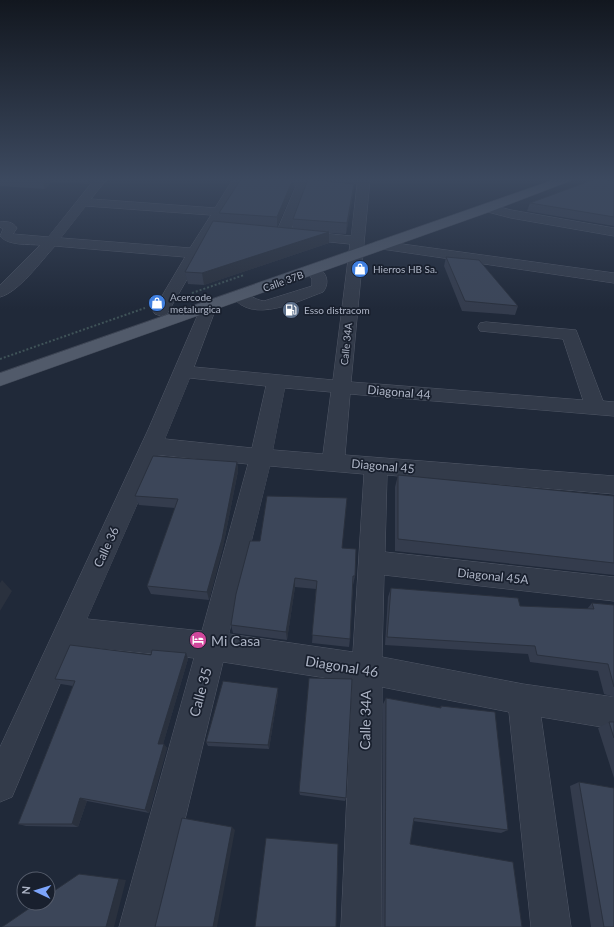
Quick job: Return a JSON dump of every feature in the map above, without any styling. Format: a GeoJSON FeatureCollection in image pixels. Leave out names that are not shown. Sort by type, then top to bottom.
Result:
{"type":"FeatureCollection","features":[{"type":"Feature","properties":{"kind":"main road","name":"Calle 37B"},"geometry":{"type":"LineString","coordinates":[[0,367],[160,311],[357,248],[426,222]]}},
{"type":"Feature","properties":{"kind":"main road","name":"Calle 37B"},"geometry":{"type":"LineString","coordinates":[[0,380],[313,270],[357,248],[380,245],[446,222]]}},
{"type":"Feature","properties":{"kind":"street"},"geometry":{"type":"LineString","coordinates":[[0,292],[12,283],[47,246],[66,222]]}},
{"type":"Feature","properties":{"kind":"street"},"geometry":{"type":"LineString","coordinates":[[160,311],[213,222]]}},
{"type":"Feature","properties":{"kind":"street"},"geometry":{"type":"LineString","coordinates":[[283,233],[287,222]]}},
{"type":"Feature","properties":{"kind":"street","name":"Calle 34A"},"geometry":{"type":"LineString","coordinates":[[333,462],[341,388],[340,298],[357,248],[360,222]]}},
{"type":"Feature","properties":{"kind":"street"},"geometry":{"type":"LineString","coordinates":[[558,222],[614,232]]}},
{"type":"Feature","properties":{"kind":"street"},"geometry":{"type":"LineString","coordinates":[[5,225],[10,228],[6,235],[8,237],[23,239],[47,246]]}},
{"type":"Feature","properties":{"kind":"street"},"geometry":{"type":"LineString","coordinates":[[210,227],[225,228]]}},
{"type":"Feature","properties":{"kind":"street"},"geometry":{"type":"LineString","coordinates":[[269,232],[283,233],[357,248]]}},
{"type":"Feature","properties":{"kind":"street"},"geometry":{"type":"LineString","coordinates":[[380,245],[614,278]]}},
{"type":"Feature","properties":{"kind":"street"},"geometry":{"type":"LineString","coordinates":[[0,248],[47,246],[194,253]]}},
{"type":"Feature","properties":{"kind":"street"},"geometry":{"type":"LineString","coordinates":[[313,270],[320,279],[321,284],[318,289]]}},
{"type":"Feature","properties":{"kind":"street"},"geometry":{"type":"LineString","coordinates":[[240,296],[254,305],[265,306],[318,289],[340,298]]}},
{"type":"Feature","properties":{"kind":"street","name":"Calle 36"},"geometry":{"type":"LineString","coordinates":[[0,786],[152,446],[184,372],[208,308]]}},
{"type":"Feature","properties":{"kind":"street"},"geometry":{"type":"LineString","coordinates":[[486,328],[570,334],[605,408]]}},
{"type":"Feature","properties":{"kind":"street","name":"Diagonal 44"},"geometry":{"type":"LineString","coordinates":[[184,372],[341,388],[605,408]]}},
{"type":"Feature","properties":{"kind":"street","name":"Calle 35"},"geometry":{"type":"LineString","coordinates":[[139,927],[261,457],[277,381]]}},
{"type":"Feature","properties":{"kind":"street","name":"Diagonal 45"},"geometry":{"type":"LineString","coordinates":[[152,446],[261,457],[614,485]]}},
{"type":"Feature","properties":{"kind":"street","name":"Calle 34A"},"geometry":{"type":"LineString","coordinates":[[361,927],[367,669],[376,466]]}},
{"type":"Feature","properties":{"kind":"street","name":"Diagonal 45A"},"geometry":{"type":"LineString","coordinates":[[372,562],[614,589]]}},
{"type":"Feature","properties":{"kind":"street","name":"Diagonal 46"},"geometry":{"type":"LineString","coordinates":[[68,631],[212,646],[367,669],[523,699],[614,713]]}},
{"type":"Feature","properties":{"kind":"street"},"geometry":{"type":"LineString","coordinates":[[523,699],[552,927]]}},
{"type":"Feature","properties":{"kind":"building"},"geometry":{"type":"Polygon","coordinates":[[[212,222],[329,232],[202,273],[185,272],[212,222]]]}},
{"type":"Feature","properties":{"kind":"building"},"geometry":{"type":"Polygon","coordinates":[[[446,257],[479,260],[518,306],[465,301],[446,257]]]}},
{"type":"Feature","properties":{"kind":"building"},"geometry":{"type":"Polygon","coordinates":[[[153,456],[237,462],[222,539],[207,592],[147,586],[178,499],[135,496],[153,456]]]}},
{"type":"Feature","properties":{"kind":"building"},"geometry":{"type":"Polygon","coordinates":[[[398,475],[614,496],[614,563],[398,539],[398,475]]]}},
{"type":"Feature","properties":{"kind":"building"},"geometry":{"type":"Polygon","coordinates":[[[267,496],[347,498],[342,548],[356,549],[350,639],[312,635],[317,581],[295,578],[286,632],[231,625],[236,594],[250,541],[260,541],[267,496]]]}},
{"type":"Feature","properties":{"kind":"building"},"geometry":{"type":"Polygon","coordinates":[[[391,588],[518,598],[520,606],[594,609],[592,603],[614,605],[614,687],[608,664],[537,655],[535,646],[387,637],[391,588]]]}},
{"type":"Feature","properties":{"kind":"building"},"geometry":{"type":"Polygon","coordinates":[[[70,645],[151,655],[152,650],[186,653],[158,744],[164,744],[145,810],[80,798],[72,824],[18,824],[75,681],[55,679],[70,645]]]}},
{"type":"Feature","properties":{"kind":"building"},"geometry":{"type":"Polygon","coordinates":[[[309,678],[352,679],[346,798],[299,792],[309,678]]]}},
{"type":"Feature","properties":{"kind":"building"},"geometry":{"type":"Polygon","coordinates":[[[223,681],[278,688],[268,745],[206,742],[223,681]]]}},
{"type":"Feature","properties":{"kind":"building"},"geometry":{"type":"Polygon","coordinates":[[[386,698],[441,708],[441,706],[495,712],[508,830],[414,818],[410,844],[513,862],[522,927],[385,927],[386,698]]]}},
{"type":"Feature","properties":{"kind":"building"},"geometry":{"type":"Polygon","coordinates":[[[609,722],[614,722],[614,738],[609,722]]]}},
{"type":"Feature","properties":{"kind":"building"},"geometry":{"type":"Polygon","coordinates":[[[579,782],[614,788],[614,927],[604,927],[579,782]]]}},
{"type":"Feature","properties":{"kind":"building"},"geometry":{"type":"Polygon","coordinates":[[[182,818],[232,827],[213,927],[155,927],[182,818]]]}},
{"type":"Feature","properties":{"kind":"building"},"geometry":{"type":"Polygon","coordinates":[[[266,838],[338,844],[336,927],[255,927],[266,838]]]}},
{"type":"Feature","properties":{"kind":"building"},"geometry":{"type":"Polygon","coordinates":[[[79,874],[119,879],[106,927],[2,927],[25,911],[56,911],[56,890],[79,874]]]}},
{"type":"Feature","properties":{"kind":"place","name":"Hierros HB Sa."},"geometry":{"type":"Point","coordinates":[360,269]}},
{"type":"Feature","properties":{"kind":"place","name":"Acercode metalurgica"},"geometry":{"type":"Point","coordinates":[157,303]}},
{"type":"Feature","properties":{"kind":"place","name":"Esso distracom"},"geometry":{"type":"Point","coordinates":[291,310]}},
{"type":"Feature","properties":{"kind":"place","name":"Mi Casa"},"geometry":{"type":"Point","coordinates":[198,640]}}]}
